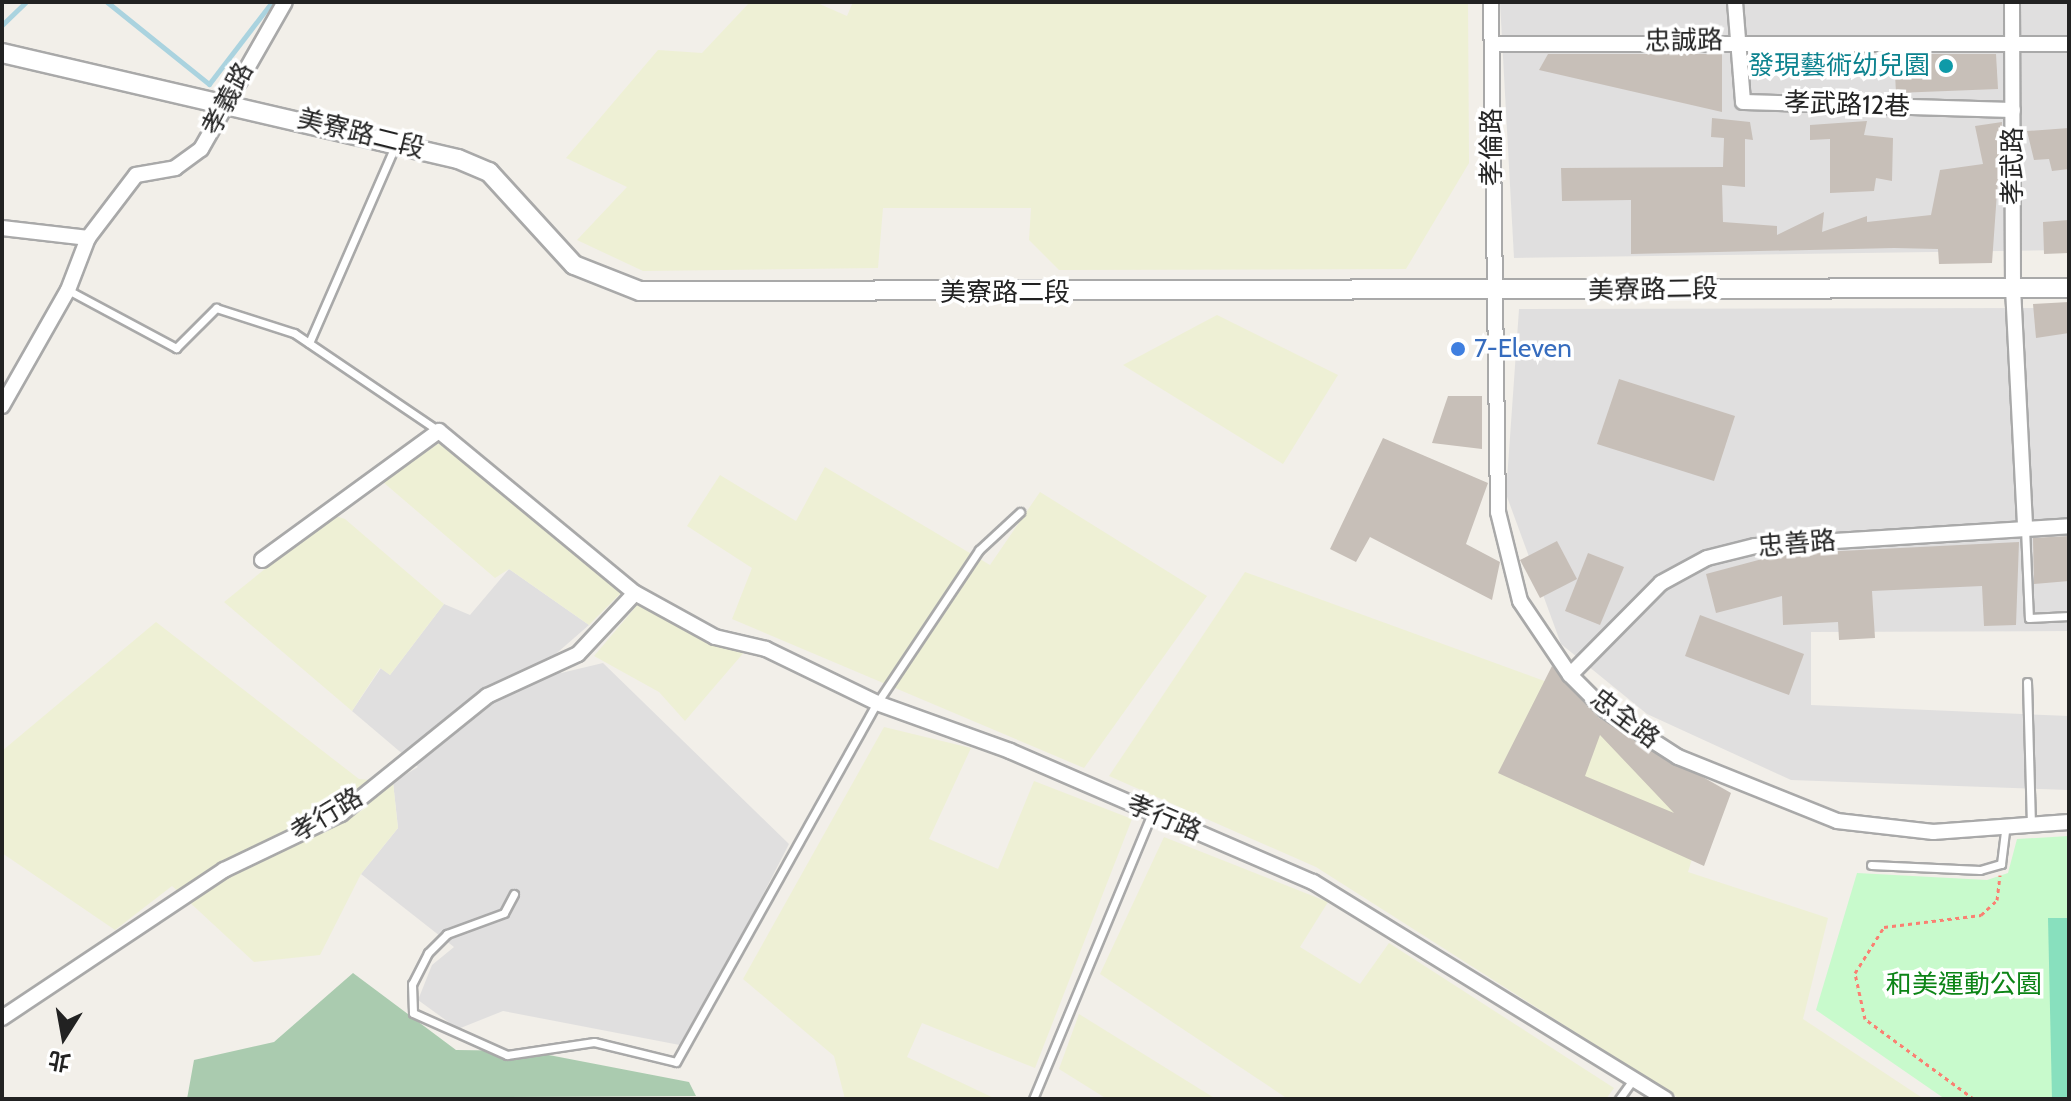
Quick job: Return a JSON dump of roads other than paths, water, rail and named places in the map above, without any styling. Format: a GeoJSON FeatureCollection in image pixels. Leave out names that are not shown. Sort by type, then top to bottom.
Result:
{"type":"FeatureCollection","features":[{"type":"Feature","properties":{"kind":"street","name":"孝義路"},"geometry":{"type":"LineString","coordinates":[[2,406],[68,290],[88,238],[136,175],[175,168],[201,149],[285,2]]}},
{"type":"Feature","properties":{"kind":"street","name":"孝倫路"},"geometry":{"type":"LineString","coordinates":[[1491,2],[1493,293]]}},
{"type":"Feature","properties":{"kind":"street"},"geometry":{"type":"LineString","coordinates":[[1733,40],[1735,2]]}},
{"type":"Feature","properties":{"kind":"street","name":"孝武路"},"geometry":{"type":"LineString","coordinates":[[2012,2],[2013,288],[2025,528]]}},
{"type":"Feature","properties":{"kind":"street","name":"忠誠路"},"geometry":{"type":"LineString","coordinates":[[1492,44],[1733,40],[2069,44]]}},
{"type":"Feature","properties":{"kind":"street","name":"孝武路12巷"},"geometry":{"type":"LineString","coordinates":[[1733,40],[1743,102],[2013,110]]}},
{"type":"Feature","properties":{"kind":"street","name":"美寮路二段"},"geometry":{"type":"LineString","coordinates":[[2,53],[397,141],[489,172],[574,265],[640,291],[1493,293],[2069,288]]}},
{"type":"Feature","properties":{"kind":"street"},"geometry":{"type":"LineString","coordinates":[[2,228],[88,238]]}},
{"type":"Feature","properties":{"kind":"street","name":"忠全路"},"geometry":{"type":"LineString","coordinates":[[1493,293],[1498,512],[1520,601],[1570,675],[1617,718],[1752,793],[1837,821],[2005,832],[2031,825],[2069,822]]}},
{"type":"Feature","properties":{"kind":"street"},"geometry":{"type":"LineString","coordinates":[[262,560],[439,431]]}},
{"type":"Feature","properties":{"kind":"street","name":"孝行路"},"geometry":{"type":"LineString","coordinates":[[439,431],[635,593],[715,637],[766,649],[877,703],[1152,813],[1313,882],[1666,1099]]}},
{"type":"Feature","properties":{"kind":"street","name":"忠善路"},"geometry":{"type":"LineString","coordinates":[[1570,675],[1661,583],[1707,558],[1755,546],[2069,526]]}},
{"type":"Feature","properties":{"kind":"street","name":"孝行路"},"geometry":{"type":"LineString","coordinates":[[2,1018],[224,870],[341,814],[487,696],[578,654],[635,593]]}},
{"type":"Feature","properties":{"kind":"lane"},"geometry":{"type":"LineString","coordinates":[[309,343],[397,141]]}},
{"type":"Feature","properties":{"kind":"lane"},"geometry":{"type":"LineString","coordinates":[[68,290],[176,348],[216,308],[309,343],[439,431]]}},
{"type":"Feature","properties":{"kind":"lane"},"geometry":{"type":"LineString","coordinates":[[514,894],[504,913],[447,934],[428,953],[412,984],[413,1013],[507,1055],[594,1042],[676,1062],[877,703],[979,550],[1020,512]]}},
{"type":"Feature","properties":{"kind":"lane"},"geometry":{"type":"LineString","coordinates":[[2025,528],[2029,618],[2069,616]]}},
{"type":"Feature","properties":{"kind":"lane"},"geometry":{"type":"LineString","coordinates":[[2027,682],[2031,825]]}},
{"type":"Feature","properties":{"kind":"lane"},"geometry":{"type":"LineString","coordinates":[[1033,1099],[1152,813]]}},
{"type":"Feature","properties":{"kind":"lane"},"geometry":{"type":"LineString","coordinates":[[1871,865],[1980,870],[2001,864],[2005,832]]}},
{"type":"Feature","properties":{"kind":"lane"},"geometry":{"type":"LineString","coordinates":[[1619,1099],[1634,1078]]}},
{"type":"Feature","properties":{"kind":"waterway"},"geometry":{"type":"LineString","coordinates":[[2,25],[26,2]]}},
{"type":"Feature","properties":{"kind":"waterway"},"geometry":{"type":"LineString","coordinates":[[107,2],[209,84],[272,2]]}},
{"type":"Feature","properties":{"kind":"place","name":"發現藝術幼兒園"},"geometry":{"type":"Point","coordinates":[1946,66]}},
{"type":"Feature","properties":{"kind":"place","name":"7-Eleven"},"geometry":{"type":"Point","coordinates":[1458,349]}},
{"type":"Feature","properties":{"kind":"park label","name":"和美運動公園"},"geometry":{"type":"Point","coordinates":[1964,985]}}]}
